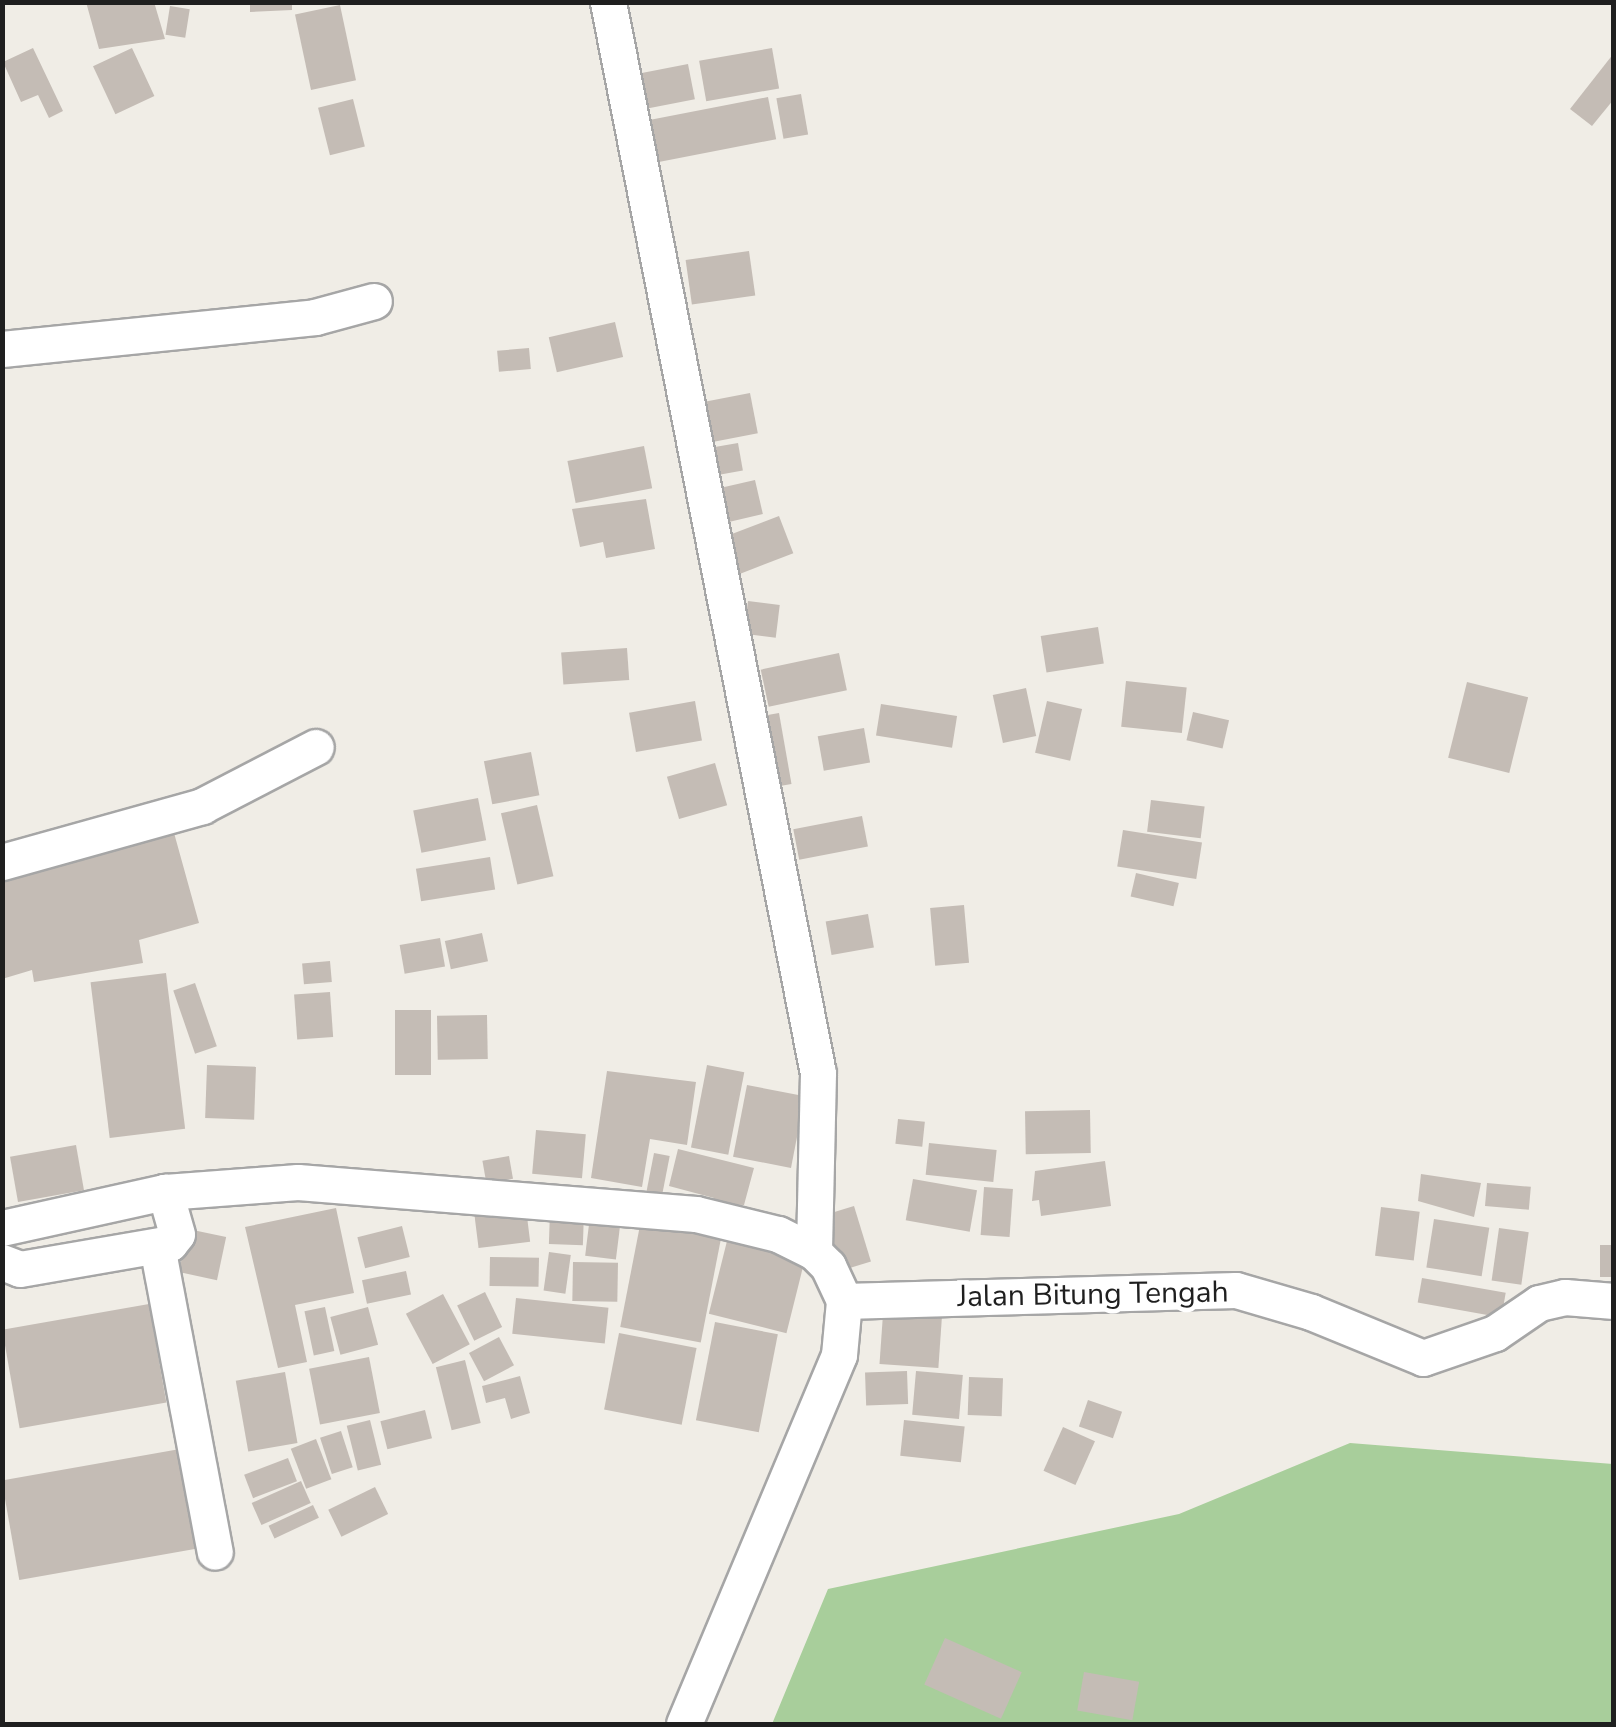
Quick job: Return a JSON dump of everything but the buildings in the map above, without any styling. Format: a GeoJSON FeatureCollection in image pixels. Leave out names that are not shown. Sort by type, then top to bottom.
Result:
{"type":"FeatureCollection","features":[{"type":"Feature","properties":{"kind":"street"},"geometry":{"type":"LineString","coordinates":[[608,2],[818,1073],[814,1252]]}},
{"type":"Feature","properties":{"kind":"street"},"geometry":{"type":"LineString","coordinates":[[2,349],[315,316],[374,301]]}},
{"type":"Feature","properties":{"kind":"street"},"geometry":{"type":"LineString","coordinates":[[2,862],[202,806],[316,748]]}},
{"type":"Feature","properties":{"kind":"street"},"geometry":{"type":"LineString","coordinates":[[2,1228],[165,1192],[298,1182],[677,1212],[753,1225],[814,1252],[828,1266],[844,1302],[839,1355],[684,1724]]}},
{"type":"Feature","properties":{"kind":"street"},"geometry":{"type":"LineString","coordinates":[[2,1262],[20,1269],[157,1246],[177,1234],[165,1192]]}},
{"type":"Feature","properties":{"kind":"street"},"geometry":{"type":"LineString","coordinates":[[157,1246],[215,1552]]}},
{"type":"Feature","properties":{"kind":"street","name":"Jalan Bitung Tengah"},"geometry":{"type":"LineString","coordinates":[[844,1302],[1236,1290],[1311,1312],[1423,1358],[1496,1333],[1538,1303],[1565,1296],[1614,1300]]}},
{"type":"Feature","properties":{"kind":"green space"},"geometry":{"type":"Polygon","coordinates":[[[1350,1443],[1613,1464],[1613,1724],[772,1724],[828,1589],[1179,1514],[1350,1443]]]}}]}
